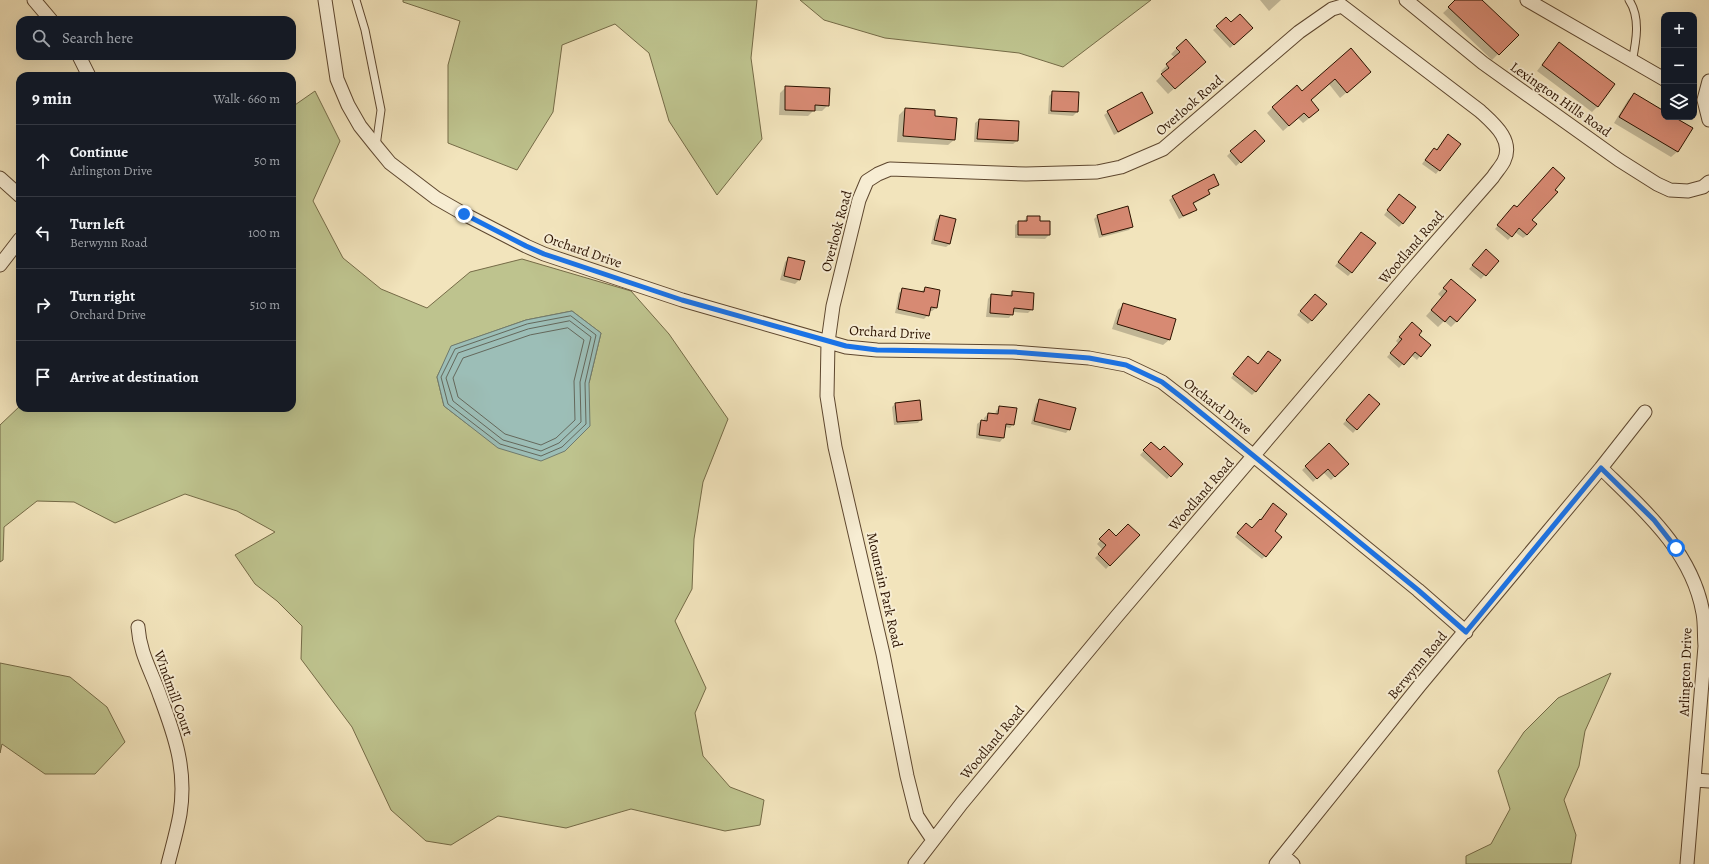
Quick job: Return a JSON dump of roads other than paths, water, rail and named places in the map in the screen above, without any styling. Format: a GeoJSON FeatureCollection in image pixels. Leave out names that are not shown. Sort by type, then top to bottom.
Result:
{"type":"FeatureCollection","features":[{"type":"Feature","properties":{"kind":"street"},"geometry":{"type":"LineString","coordinates":[[34,0],[48,16]]}},
{"type":"Feature","properties":{"kind":"street","name":"Orchard Drive"},"geometry":{"type":"LineString","coordinates":[[325,0],[337,79],[348,105],[360,126],[390,163],[436,198],[464,214],[529,248],[544,254],[682,300],[828,342],[877,350],[1014,352],[1089,358],[1126,365],[1162,382],[1255,455],[1418,590],[1466,632]]}},
{"type":"Feature","properties":{"kind":"street","name":"Lexington Hills Road"},"geometry":{"type":"LineString","coordinates":[[1406,0],[1483,63],[1619,160],[1657,184],[1670,190],[1688,191],[1702,187],[1709,182]]}},
{"type":"Feature","properties":{"kind":"street"},"geometry":{"type":"LineString","coordinates":[[1528,0],[1632,62],[1661,77]]}},
{"type":"Feature","properties":{"kind":"street","name":"Overlook Road"},"geometry":{"type":"LineString","coordinates":[[828,342],[833,306],[859,200],[867,181],[890,169],[1041,174],[1097,172],[1121,167],[1163,149],[1299,32],[1332,9],[1342,6],[1480,111],[1500,129],[1507,144]]}},
{"type":"Feature","properties":{"kind":"street"},"geometry":{"type":"LineString","coordinates":[[81,60],[87,72]]}},
{"type":"Feature","properties":{"kind":"street"},"geometry":{"type":"LineString","coordinates":[[1709,81],[1702,98],[1709,120]]}},
{"type":"Feature","properties":{"kind":"street","name":"Woodland Road"},"geometry":{"type":"LineString","coordinates":[[915,864],[962,803],[1117,616],[1409,273],[1493,177],[1504,161],[1507,144]]}},
{"type":"Feature","properties":{"kind":"street"},"geometry":{"type":"LineString","coordinates":[[0,178],[16,192]]}},
{"type":"Feature","properties":{"kind":"street"},"geometry":{"type":"LineString","coordinates":[[0,264],[16,244]]}},
{"type":"Feature","properties":{"kind":"street","name":"Mountain Park Road"},"geometry":{"type":"LineString","coordinates":[[828,342],[827,396],[835,447],[883,654],[907,776],[917,816],[933,840]]}},
{"type":"Feature","properties":{"kind":"street","name":"Berwynn Road"},"geometry":{"type":"LineString","coordinates":[[1284,861],[1415,691],[1466,632],[1601,468],[1645,412]]}},
{"type":"Feature","properties":{"kind":"street","name":"Arlington Drive"},"geometry":{"type":"LineString","coordinates":[[1601,468],[1654,520],[1676,548],[1695,585],[1703,613],[1705,646],[1687,864]]}},
{"type":"Feature","properties":{"kind":"street","name":"Windmill Court"},"geometry":{"type":"LineString","coordinates":[[138,627],[139,641],[143,657],[158,691],[176,740],[182,771],[180,814],[168,864]]}},
{"type":"Feature","properties":{"kind":"street"},"geometry":{"type":"LineString","coordinates":[[1695,780],[1709,781]]}},
{"type":"Feature","properties":{"kind":"lane"},"geometry":{"type":"LineString","coordinates":[[356,0],[365,30],[382,110],[376,146]]}},
{"type":"Feature","properties":{"kind":"lane"},"geometry":{"type":"LineString","coordinates":[[1629,0],[1635,8],[1637,35],[1632,62]]}},
{"type":"Feature","properties":{"kind":"water"},"geometry":{"type":"Polygon","coordinates":[[[572,311],[601,333],[589,383],[590,426],[565,451],[541,461],[498,448],[444,406],[437,377],[451,346],[526,320],[572,311]]]}}]}
